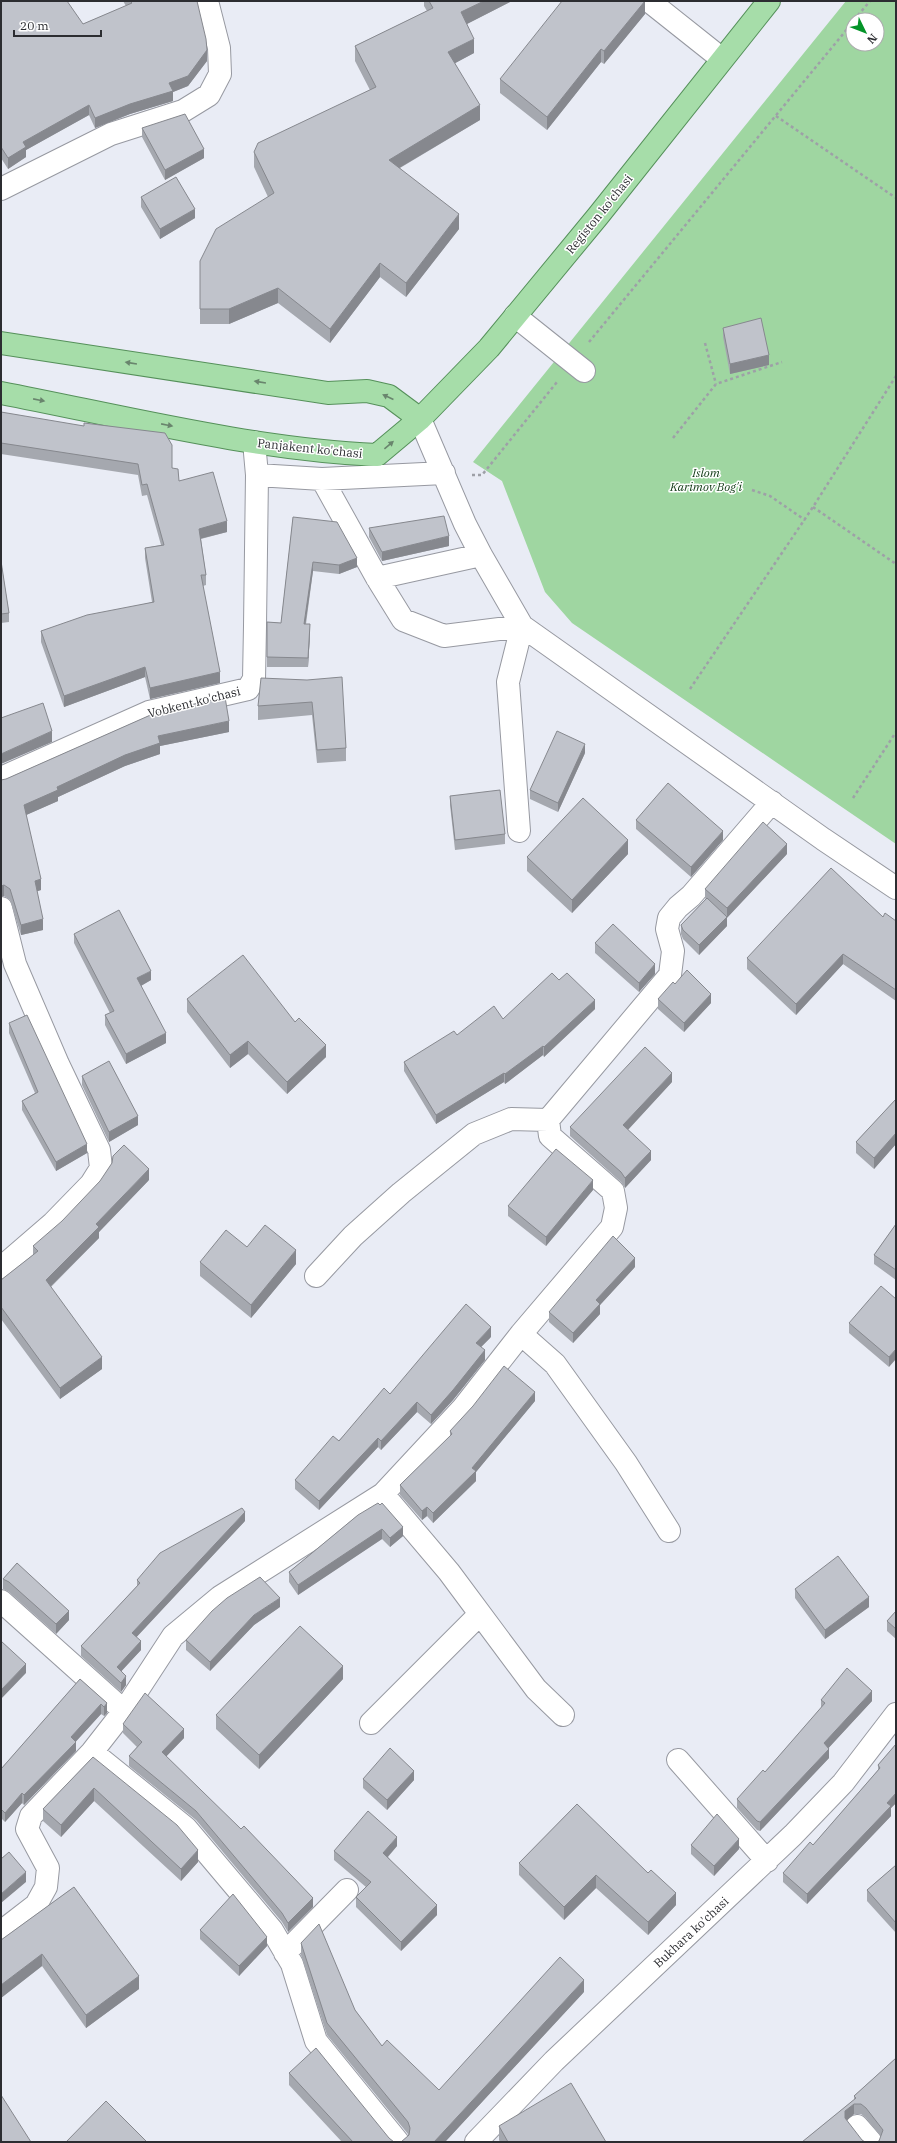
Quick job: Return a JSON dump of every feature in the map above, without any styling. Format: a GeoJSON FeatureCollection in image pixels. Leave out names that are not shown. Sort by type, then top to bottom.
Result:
{"type":"FeatureCollection","features":[{"type":"Feature","properties":{"kind":"main road","name":"Registon ko'chasi"},"geometry":{"type":"LineString","coordinates":[[420,419],[489,348],[598,216],[769,1]]}},
{"type":"Feature","properties":{"kind":"main road"},"geometry":{"type":"LineString","coordinates":[[1,343],[328,393],[367,390],[389,396],[420,419]]}},
{"type":"Feature","properties":{"kind":"main road","name":"Panjakent ko'chasi"},"geometry":{"type":"LineString","coordinates":[[1,393],[254,442],[334,453],[377,455],[420,419]]}},
{"type":"Feature","properties":{"kind":"street"},"geometry":{"type":"LineString","coordinates":[[1,188],[111,134],[183,111],[209,95],[220,74],[219,48],[207,1]]}},
{"type":"Feature","properties":{"kind":"street"},"geometry":{"type":"LineString","coordinates":[[649,1],[722,60]]}},
{"type":"Feature","properties":{"kind":"street"},"geometry":{"type":"LineString","coordinates":[[515,316],[579,366]]}},
{"type":"Feature","properties":{"kind":"street"},"geometry":{"type":"LineString","coordinates":[[420,419],[465,524],[522,626],[896,888]]}},
{"type":"Feature","properties":{"kind":"street","name":"Vobkent ko'chasi"},"geometry":{"type":"LineString","coordinates":[[1,778],[149,712],[248,689],[254,679],[257,475],[254,442]]}},
{"type":"Feature","properties":{"kind":"street"},"geometry":{"type":"LineString","coordinates":[[257,475],[322,480],[444,473]]}},
{"type":"Feature","properties":{"kind":"street"},"geometry":{"type":"LineString","coordinates":[[322,480],[377,578],[403,620],[444,636],[522,626]]}},
{"type":"Feature","properties":{"kind":"street"},"geometry":{"type":"LineString","coordinates":[[377,578],[481,555]]}},
{"type":"Feature","properties":{"kind":"street"},"geometry":{"type":"LineString","coordinates":[[519,831],[508,682],[522,626]]}},
{"type":"Feature","properties":{"kind":"street"},"geometry":{"type":"LineString","coordinates":[[254,679],[277,679]]}},
{"type":"Feature","properties":{"kind":"street"},"geometry":{"type":"LineString","coordinates":[[1,1932],[36,1905],[46,1887],[48,1868],[27,1828],[31,1816],[92,1752],[124,1711],[173,1636],[220,1597],[383,1494],[463,1408],[521,1334],[612,1227],[616,1208],[613,1190],[550,1136],[548,1120],[670,975],[673,951],[667,929],[669,918],[678,907],[691,896],[772,802]]}},
{"type":"Feature","properties":{"kind":"street"},"geometry":{"type":"LineString","coordinates":[[1,908],[15,964],[58,1064],[99,1150],[101,1168],[91,1184],[54,1223],[1,1268]]}},
{"type":"Feature","properties":{"kind":"street"},"geometry":{"type":"LineString","coordinates":[[316,1276],[353,1236],[401,1193],[474,1134],[511,1119],[548,1120]]}},
{"type":"Feature","properties":{"kind":"street"},"geometry":{"type":"LineString","coordinates":[[521,1334],[555,1364],[626,1463],[669,1531]]}},
{"type":"Feature","properties":{"kind":"street"},"geometry":{"type":"LineString","coordinates":[[383,1494],[449,1572],[479,1615],[536,1688],[563,1715]]}},
{"type":"Feature","properties":{"kind":"street"},"geometry":{"type":"LineString","coordinates":[[1,1601],[124,1711]]}},
{"type":"Feature","properties":{"kind":"street"},"geometry":{"type":"LineString","coordinates":[[371,1723],[479,1615]]}},
{"type":"Feature","properties":{"kind":"street","name":"Bukhara ko'chasi"},"geometry":{"type":"LineString","coordinates":[[476,2142],[554,2061],[767,1861],[843,1783],[896,1714]]}},
{"type":"Feature","properties":{"kind":"street"},"geometry":{"type":"LineString","coordinates":[[92,1752],[186,1828],[272,1930],[294,1971],[316,2041],[398,2142]]}},
{"type":"Feature","properties":{"kind":"street"},"geometry":{"type":"LineString","coordinates":[[678,1760],[767,1861]]}},
{"type":"Feature","properties":{"kind":"street"},"geometry":{"type":"LineString","coordinates":[[285,1953],[347,1890]]}},
{"type":"Feature","properties":{"kind":"path"},"geometry":{"type":"LineString","coordinates":[[861,12],[870,1]]}},
{"type":"Feature","properties":{"kind":"path"},"geometry":{"type":"LineString","coordinates":[[444,473],[482,475],[579,366],[776,116],[845,32]]}},
{"type":"Feature","properties":{"kind":"path"},"geometry":{"type":"LineString","coordinates":[[776,116],[896,198]]}},
{"type":"Feature","properties":{"kind":"path"},"geometry":{"type":"LineString","coordinates":[[705,343],[716,384]]}},
{"type":"Feature","properties":{"kind":"path"},"geometry":{"type":"LineString","coordinates":[[673,438],[716,384],[782,362]]}},
{"type":"Feature","properties":{"kind":"path"},"geometry":{"type":"LineString","coordinates":[[690,689],[805,520],[896,376]]}},
{"type":"Feature","properties":{"kind":"path"},"geometry":{"type":"LineString","coordinates":[[752,490],[770,496],[805,520]]}},
{"type":"Feature","properties":{"kind":"path"},"geometry":{"type":"LineString","coordinates":[[813,507],[896,564]]}},
{"type":"Feature","properties":{"kind":"path"},"geometry":{"type":"LineString","coordinates":[[853,798],[896,732]]}},
{"type":"Feature","properties":{"kind":"green space","name":"Islom Karimov Bog'i"},"geometry":{"type":"Polygon","coordinates":[[[846,1],[896,1],[896,844],[572,623],[545,592],[502,481],[473,462],[846,1]]]}},
{"type":"Feature","properties":{"kind":"building"},"geometry":{"type":"Polygon","coordinates":[[[1,1],[67,1],[83,24],[132,3],[130,1],[197,1],[206,39],[207,50],[188,76],[169,83],[173,91],[130,104],[95,118],[89,105],[23,142],[26,147],[8,158],[1,147],[1,1]]]}},
{"type":"Feature","properties":{"kind":"building"},"geometry":{"type":"Polygon","coordinates":[[[429,1],[484,1],[461,12],[474,39],[448,52],[480,105],[389,160],[459,214],[406,283],[380,263],[330,329],[278,288],[229,309],[200,309],[200,261],[216,229],[274,193],[254,152],[258,143],[376,87],[355,46],[433,8],[429,1]]]}},
{"type":"Feature","properties":{"kind":"building"},"geometry":{"type":"Polygon","coordinates":[[[562,1],[645,1],[604,51],[601,49],[547,117],[500,79],[562,1]]]}},
{"type":"Feature","properties":{"kind":"building"},"geometry":{"type":"Polygon","coordinates":[[[185,114],[204,149],[165,170],[142,128],[185,114]]]}},
{"type":"Feature","properties":{"kind":"building"},"geometry":{"type":"Polygon","coordinates":[[[176,177],[195,209],[160,229],[141,197],[176,177]]]}},
{"type":"Feature","properties":{"kind":"building"},"geometry":{"type":"Polygon","coordinates":[[[761,318],[769,355],[730,364],[723,328],[761,318]]]}},
{"type":"Feature","properties":{"kind":"building"},"geometry":{"type":"Polygon","coordinates":[[[1,412],[84,426],[84,423],[165,433],[172,445],[172,468],[178,469],[179,481],[213,472],[227,521],[199,529],[206,575],[201,575],[220,672],[150,688],[145,667],[64,696],[41,631],[87,615],[154,602],[145,548],[164,545],[147,484],[142,485],[138,464],[1,443],[1,412]]]}},
{"type":"Feature","properties":{"kind":"building"},"geometry":{"type":"Polygon","coordinates":[[[444,516],[449,536],[382,552],[369,528],[444,516]]]}},
{"type":"Feature","properties":{"kind":"building"},"geometry":{"type":"Polygon","coordinates":[[[293,517],[337,522],[357,558],[339,565],[313,562],[304,624],[310,624],[308,658],[267,657],[267,622],[281,623],[293,517]]]}},
{"type":"Feature","properties":{"kind":"building"},"geometry":{"type":"Polygon","coordinates":[[[1,561],[9,613],[1,614],[1,561]]]}},
{"type":"Feature","properties":{"kind":"building"},"geometry":{"type":"Polygon","coordinates":[[[342,677],[346,748],[317,750],[312,702],[258,706],[261,678],[307,680],[342,677]]]}},
{"type":"Feature","properties":{"kind":"building"},"geometry":{"type":"Polygon","coordinates":[[[225,697],[229,721],[158,736],[160,743],[125,755],[57,787],[58,790],[24,805],[41,879],[35,881],[43,919],[21,925],[10,889],[4,885],[1,886],[1,780],[155,713],[225,697]]]}},
{"type":"Feature","properties":{"kind":"building"},"geometry":{"type":"Polygon","coordinates":[[[43,703],[52,731],[1,754],[1,718],[43,703]]]}},
{"type":"Feature","properties":{"kind":"building"},"geometry":{"type":"Polygon","coordinates":[[[557,731],[585,744],[558,803],[530,790],[557,731]]]}},
{"type":"Feature","properties":{"kind":"building"},"geometry":{"type":"Polygon","coordinates":[[[668,783],[723,831],[691,867],[636,820],[668,783]]]}},
{"type":"Feature","properties":{"kind":"building"},"geometry":{"type":"Polygon","coordinates":[[[500,790],[505,834],[455,840],[450,796],[500,790]]]}},
{"type":"Feature","properties":{"kind":"building"},"geometry":{"type":"Polygon","coordinates":[[[583,798],[628,840],[572,900],[527,857],[583,798]]]}},
{"type":"Feature","properties":{"kind":"building"},"geometry":{"type":"Polygon","coordinates":[[[763,822],[787,844],[727,908],[705,889],[763,822]]]}},
{"type":"Feature","properties":{"kind":"building"},"geometry":{"type":"Polygon","coordinates":[[[831,868],[883,917],[885,913],[896,921],[896,990],[843,954],[796,1004],[747,958],[831,868]]]}},
{"type":"Feature","properties":{"kind":"building"},"geometry":{"type":"Polygon","coordinates":[[[707,898],[727,917],[699,945],[683,930],[681,925],[707,898]]]}},
{"type":"Feature","properties":{"kind":"building"},"geometry":{"type":"Polygon","coordinates":[[[119,910],[151,971],[137,978],[166,1033],[126,1054],[105,1015],[114,1011],[74,934],[119,910]]]}},
{"type":"Feature","properties":{"kind":"building"},"geometry":{"type":"Polygon","coordinates":[[[613,924],[655,964],[639,983],[595,943],[613,924]]]}},
{"type":"Feature","properties":{"kind":"building"},"geometry":{"type":"Polygon","coordinates":[[[243,955],[295,1022],[299,1018],[326,1045],[287,1082],[248,1041],[230,1055],[187,999],[243,955]]]}},
{"type":"Feature","properties":{"kind":"building"},"geometry":{"type":"Polygon","coordinates":[[[687,970],[711,994],[684,1023],[658,999],[673,982],[675,984],[687,970]]]}},
{"type":"Feature","properties":{"kind":"building"},"geometry":{"type":"Polygon","coordinates":[[[552,973],[559,980],[567,973],[595,1000],[544,1047],[543,1046],[505,1074],[504,1073],[436,1115],[404,1062],[454,1031],[457,1035],[494,1006],[503,1019],[552,973]]]}},
{"type":"Feature","properties":{"kind":"building"},"geometry":{"type":"Polygon","coordinates":[[[27,1015],[87,1144],[56,1162],[22,1101],[38,1092],[9,1023],[27,1015]]]}},
{"type":"Feature","properties":{"kind":"building"},"geometry":{"type":"Polygon","coordinates":[[[645,1047],[672,1073],[623,1125],[651,1151],[625,1178],[621,1172],[570,1127],[645,1047]]]}},
{"type":"Feature","properties":{"kind":"building"},"geometry":{"type":"Polygon","coordinates":[[[109,1061],[138,1116],[109,1132],[82,1076],[109,1061]]]}},
{"type":"Feature","properties":{"kind":"building"},"geometry":{"type":"Polygon","coordinates":[[[896,1099],[896,1133],[874,1158],[856,1142],[896,1099]]]}},
{"type":"Feature","properties":{"kind":"building"},"geometry":{"type":"Polygon","coordinates":[[[124,1145],[149,1169],[96,1224],[99,1227],[46,1280],[102,1357],[60,1388],[1,1307],[1,1280],[38,1251],[33,1246],[62,1221],[100,1181],[112,1163],[113,1156],[124,1145]]]}},
{"type":"Feature","properties":{"kind":"building"},"geometry":{"type":"Polygon","coordinates":[[[556,1149],[593,1180],[546,1237],[508,1206],[556,1149]]]}},
{"type":"Feature","properties":{"kind":"building"},"geometry":{"type":"Polygon","coordinates":[[[896,1224],[896,1270],[874,1255],[896,1224]]]}},
{"type":"Feature","properties":{"kind":"building"},"geometry":{"type":"Polygon","coordinates":[[[265,1225],[296,1250],[251,1305],[200,1262],[226,1230],[247,1247],[265,1225]]]}},
{"type":"Feature","properties":{"kind":"building"},"geometry":{"type":"Polygon","coordinates":[[[613,1236],[635,1258],[596,1300],[600,1304],[573,1333],[549,1312],[613,1236]]]}},
{"type":"Feature","properties":{"kind":"building"},"geometry":{"type":"Polygon","coordinates":[[[881,1286],[896,1299],[896,1349],[889,1357],[849,1323],[881,1286]]]}},
{"type":"Feature","properties":{"kind":"building"},"geometry":{"type":"Polygon","coordinates":[[[466,1304],[491,1327],[476,1343],[485,1350],[431,1415],[417,1402],[381,1441],[378,1438],[319,1501],[295,1480],[333,1436],[339,1441],[384,1388],[390,1394],[466,1304]]]}},
{"type":"Feature","properties":{"kind":"building"},"geometry":{"type":"Polygon","coordinates":[[[504,1366],[535,1392],[472,1468],[476,1471],[433,1513],[427,1507],[422,1511],[400,1485],[452,1434],[450,1431],[473,1406],[504,1366]]]}},
{"type":"Feature","properties":{"kind":"building"},"geometry":{"type":"Polygon","coordinates":[[[378,1503],[380,1505],[382,1503],[403,1527],[390,1538],[382,1529],[298,1585],[289,1572],[358,1515],[378,1503]]]}},
{"type":"Feature","properties":{"kind":"building"},"geometry":{"type":"Polygon","coordinates":[[[242,1508],[245,1512],[132,1633],[141,1641],[117,1667],[126,1676],[121,1683],[81,1646],[140,1583],[137,1580],[160,1553],[242,1508]]]}},
{"type":"Feature","properties":{"kind":"building"},"geometry":{"type":"Polygon","coordinates":[[[838,1556],[869,1597],[825,1630],[795,1589],[838,1556]]]}},
{"type":"Feature","properties":{"kind":"building"},"geometry":{"type":"Polygon","coordinates":[[[17,1563],[69,1611],[56,1624],[9,1582],[3,1579],[17,1563]]]}},
{"type":"Feature","properties":{"kind":"building"},"geometry":{"type":"Polygon","coordinates":[[[260,1577],[280,1598],[254,1615],[210,1662],[186,1640],[212,1611],[227,1598],[260,1577]]]}},
{"type":"Feature","properties":{"kind":"building"},"geometry":{"type":"Polygon","coordinates":[[[896,1611],[896,1629],[887,1621],[896,1611]]]}},
{"type":"Feature","properties":{"kind":"building"},"geometry":{"type":"Polygon","coordinates":[[[300,1626],[343,1666],[259,1755],[216,1715],[300,1626]]]}},
{"type":"Feature","properties":{"kind":"building"},"geometry":{"type":"Polygon","coordinates":[[[1,1641],[26,1664],[1,1690],[1,1641]]]}},
{"type":"Feature","properties":{"kind":"building"},"geometry":{"type":"Polygon","coordinates":[[[847,1668],[872,1691],[824,1743],[829,1749],[760,1822],[757,1821],[737,1799],[763,1770],[765,1772],[825,1703],[821,1700],[847,1668]]]}},
{"type":"Feature","properties":{"kind":"building"},"geometry":{"type":"Polygon","coordinates":[[[80,1679],[107,1703],[104,1707],[101,1704],[71,1737],[76,1742],[24,1795],[22,1793],[5,1813],[1,1809],[1,1769],[80,1679]]]}},
{"type":"Feature","properties":{"kind":"building"},"geometry":{"type":"Polygon","coordinates":[[[145,1693],[184,1729],[162,1752],[241,1829],[244,1826],[313,1898],[288,1923],[282,1913],[196,1811],[129,1756],[142,1742],[123,1724],[145,1693]]]}},
{"type":"Feature","properties":{"kind":"building"},"geometry":{"type":"Polygon","coordinates":[[[896,1744],[896,1793],[887,1803],[891,1806],[807,1894],[783,1873],[810,1842],[813,1845],[880,1768],[878,1765],[896,1744]]]}},
{"type":"Feature","properties":{"kind":"building"},"geometry":{"type":"Polygon","coordinates":[[[390,1748],[414,1771],[387,1800],[363,1779],[390,1748]]]}},
{"type":"Feature","properties":{"kind":"building"},"geometry":{"type":"Polygon","coordinates":[[[93,1757],[177,1825],[198,1850],[181,1869],[94,1788],[61,1825],[43,1809],[93,1757]]]}},
{"type":"Feature","properties":{"kind":"building"},"geometry":{"type":"Polygon","coordinates":[[[577,1804],[648,1873],[651,1870],[676,1893],[648,1922],[596,1875],[564,1907],[519,1863],[577,1804]]]}},
{"type":"Feature","properties":{"kind":"building"},"geometry":{"type":"Polygon","coordinates":[[[368,1811],[397,1837],[383,1853],[437,1905],[401,1942],[356,1897],[371,1882],[334,1851],[368,1811]]]}},
{"type":"Feature","properties":{"kind":"building"},"geometry":{"type":"Polygon","coordinates":[[[717,1814],[739,1839],[714,1866],[691,1845],[717,1814]]]}},
{"type":"Feature","properties":{"kind":"building"},"geometry":{"type":"Polygon","coordinates":[[[9,1852],[26,1872],[1,1894],[1,1859],[9,1852]]]}},
{"type":"Feature","properties":{"kind":"building"},"geometry":{"type":"Polygon","coordinates":[[[896,1865],[896,1923],[867,1890],[896,1865]]]}},
{"type":"Feature","properties":{"kind":"building"},"geometry":{"type":"Polygon","coordinates":[[[74,1887],[139,1976],[86,2015],[42,1954],[1,1985],[1,1940],[74,1887]]]}},
{"type":"Feature","properties":{"kind":"building"},"geometry":{"type":"Polygon","coordinates":[[[233,1894],[267,1937],[239,1966],[200,1930],[233,1894]]]}},
{"type":"Feature","properties":{"kind":"building"},"geometry":{"type":"Polygon","coordinates":[[[319,1924],[355,2010],[382,2046],[387,2040],[439,2090],[560,1957],[584,1980],[434,2142],[401,2142],[409,2135],[410,2128],[408,2122],[327,2023],[301,1943],[319,1924]]]}},
{"type":"Feature","properties":{"kind":"building"},"geometry":{"type":"Polygon","coordinates":[[[316,2048],[389,2138],[394,2142],[353,2142],[289,2073],[316,2048]]]}},
{"type":"Feature","properties":{"kind":"building"},"geometry":{"type":"Polygon","coordinates":[[[896,2058],[896,2142],[877,2142],[879,2141],[883,2130],[866,2108],[861,2104],[854,2104],[845,2111],[845,2118],[865,2142],[802,2142],[856,2098],[854,2096],[896,2058]]]}},
{"type":"Feature","properties":{"kind":"building"},"geometry":{"type":"Polygon","coordinates":[[[571,2083],[606,2142],[508,2142],[499,2126],[571,2083]]]}},
{"type":"Feature","properties":{"kind":"building"},"geometry":{"type":"Polygon","coordinates":[[[1,2095],[31,2142],[1,2142],[1,2095]]]}},
{"type":"Feature","properties":{"kind":"building"},"geometry":{"type":"Polygon","coordinates":[[[106,2101],[147,2142],[66,2142],[106,2101]]]}}]}
